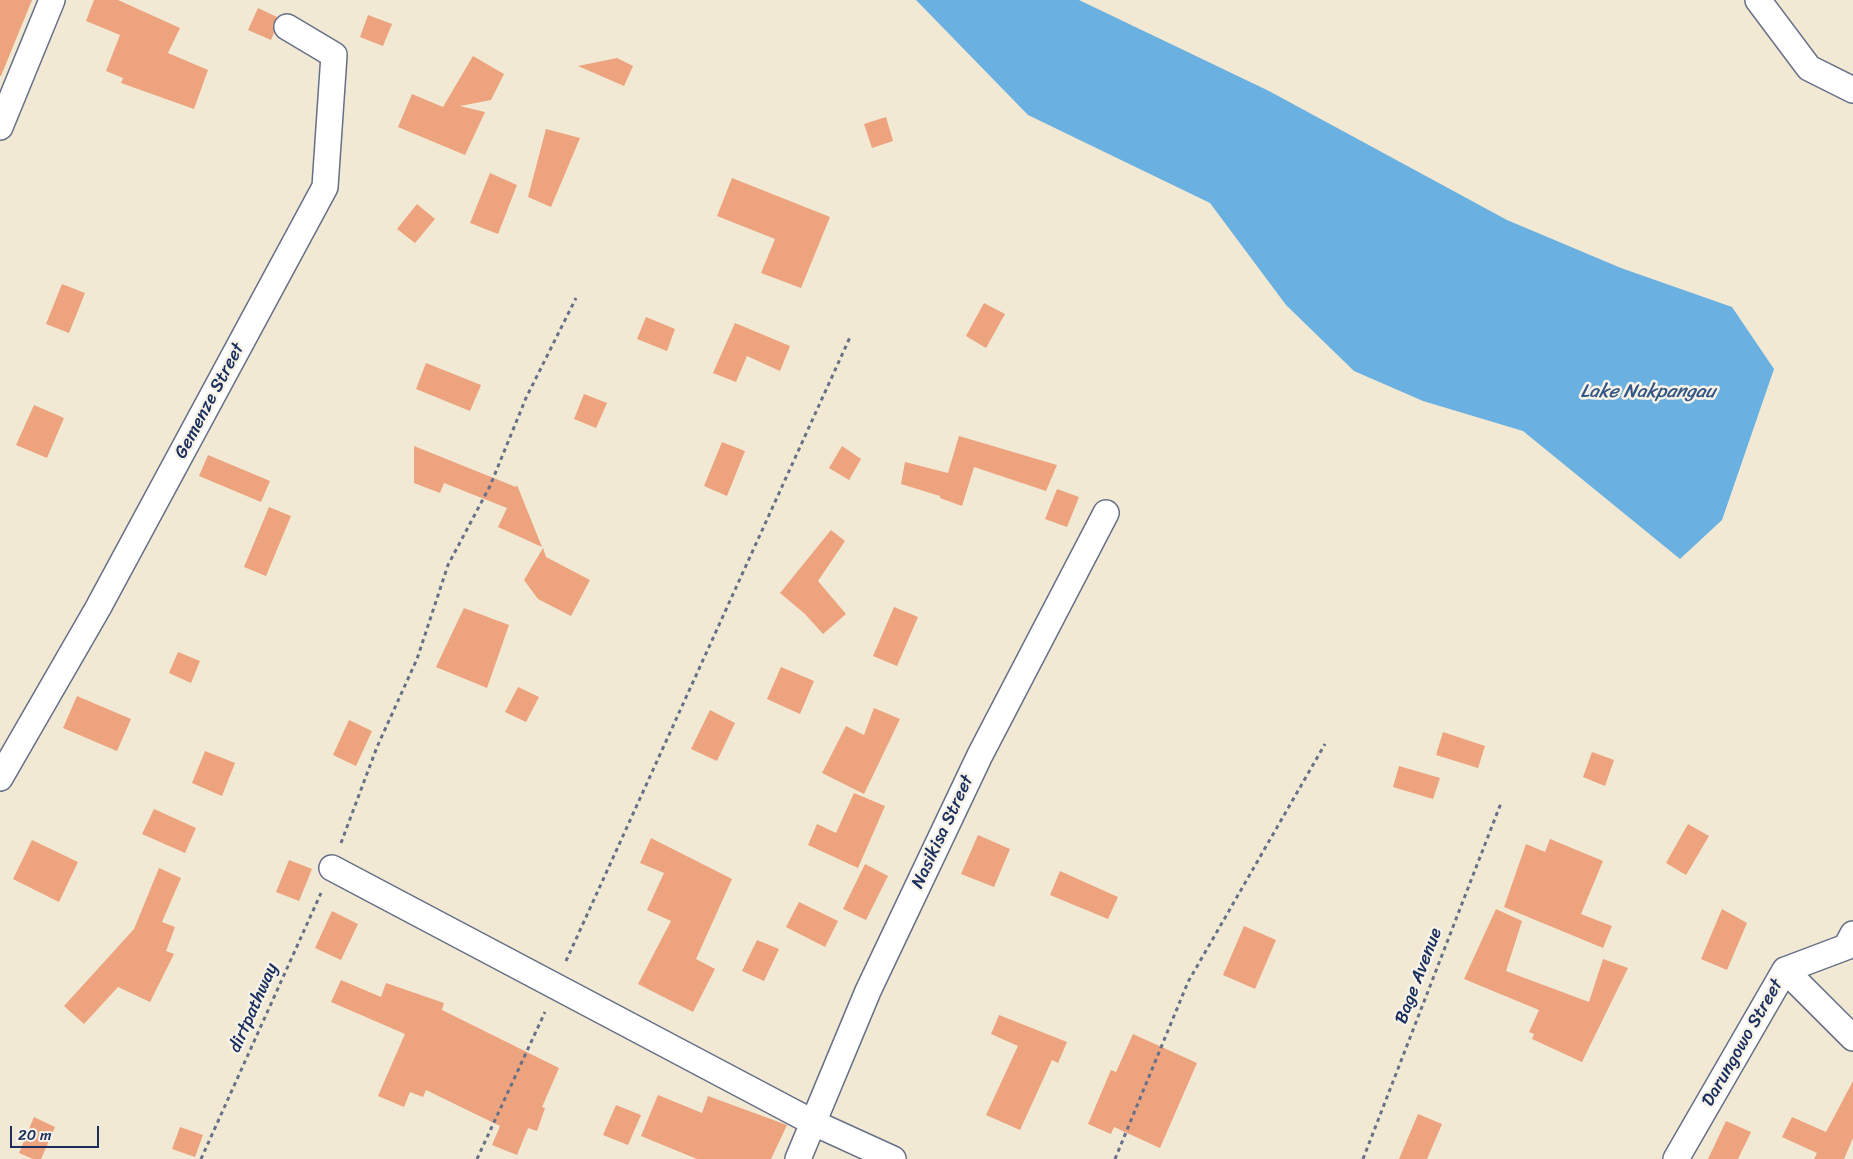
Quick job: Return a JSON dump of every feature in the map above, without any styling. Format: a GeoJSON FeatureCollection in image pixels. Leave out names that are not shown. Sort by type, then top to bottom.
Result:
{"type":"FeatureCollection","features":[{"type":"Feature","properties":{"kind":"street"},"geometry":{"type":"LineString","coordinates":[[0,127],[52,0]]}},
{"type":"Feature","properties":{"kind":"street"},"geometry":{"type":"LineString","coordinates":[[1758,0],[1809,68],[1853,90]]}},
{"type":"Feature","properties":{"kind":"street","name":"Gemenze Street"},"geometry":{"type":"LineString","coordinates":[[0,778],[6,750],[98,608],[325,188],[334,55],[287,27]]}},
{"type":"Feature","properties":{"kind":"street","name":"Nasikisa Street"},"geometry":{"type":"LineString","coordinates":[[798,1159],[868,990],[968,781],[1106,512]]}},
{"type":"Feature","properties":{"kind":"street"},"geometry":{"type":"LineString","coordinates":[[332,868],[814,1123],[893,1159]]}},
{"type":"Feature","properties":{"kind":"street","name":"Darungowo Street"},"geometry":{"type":"LineString","coordinates":[[1676,1159],[1785,970],[1846,947],[1853,934]]}},
{"type":"Feature","properties":{"kind":"street"},"geometry":{"type":"LineString","coordinates":[[1785,970],[1853,1038]]}},
{"type":"Feature","properties":{"kind":"path","name":"dirtpathway"},"geometry":{"type":"LineString","coordinates":[[201,1159],[332,868],[377,747],[418,659],[448,565],[490,486],[526,398],[576,298]]}},
{"type":"Feature","properties":{"kind":"path"},"geometry":{"type":"LineString","coordinates":[[477,1159],[851,335]]}},
{"type":"Feature","properties":{"kind":"path"},"geometry":{"type":"LineString","coordinates":[[1115,1159],[1188,982],[1325,744]]}},
{"type":"Feature","properties":{"kind":"path","name":"Bage Avenue"},"geometry":{"type":"LineString","coordinates":[[1363,1159],[1501,803]]}},
{"type":"Feature","properties":{"kind":"water","name":"Lake Nakpangau"},"geometry":{"type":"Polygon","coordinates":[[[916,0],[1079,0],[1269,91],[1507,220],[1621,268],[1732,307],[1774,369],[1722,520],[1680,559],[1523,431],[1423,401],[1354,371],[1286,305],[1210,203],[1028,115],[916,0]]]}},
{"type":"Feature","properties":{"kind":"building"},"geometry":{"type":"Polygon","coordinates":[[[0,0],[32,0],[1,76],[0,76],[0,0]]]}},
{"type":"Feature","properties":{"kind":"building"},"geometry":{"type":"Polygon","coordinates":[[[94,0],[118,0],[180,28],[168,53],[208,70],[194,109],[121,83],[123,78],[106,71],[120,35],[86,21],[94,0]]]}},
{"type":"Feature","properties":{"kind":"building"},"geometry":{"type":"Polygon","coordinates":[[[258,8],[277,17],[273,26],[274,33],[271,40],[248,30],[258,8]]]}},
{"type":"Feature","properties":{"kind":"building"},"geometry":{"type":"Polygon","coordinates":[[[368,15],[392,24],[383,46],[360,37],[368,15]]]}},
{"type":"Feature","properties":{"kind":"building"},"geometry":{"type":"Polygon","coordinates":[[[473,56],[504,74],[491,100],[460,106],[485,112],[465,155],[398,127],[412,94],[443,107],[473,56]]]}},
{"type":"Feature","properties":{"kind":"building"},"geometry":{"type":"Polygon","coordinates":[[[617,58],[633,66],[624,86],[578,66],[617,58]]]}},
{"type":"Feature","properties":{"kind":"building"},"geometry":{"type":"Polygon","coordinates":[[[886,117],[893,141],[872,148],[864,124],[886,117]]]}},
{"type":"Feature","properties":{"kind":"building"},"geometry":{"type":"Polygon","coordinates":[[[546,129],[580,138],[551,207],[528,197],[546,129]]]}},
{"type":"Feature","properties":{"kind":"building"},"geometry":{"type":"Polygon","coordinates":[[[490,173],[517,185],[498,234],[470,223],[490,173]]]}},
{"type":"Feature","properties":{"kind":"building"},"geometry":{"type":"Polygon","coordinates":[[[732,178],[830,217],[801,288],[761,273],[775,239],[717,216],[732,178]]]}},
{"type":"Feature","properties":{"kind":"building"},"geometry":{"type":"Polygon","coordinates":[[[417,204],[435,219],[415,243],[397,229],[417,204]]]}},
{"type":"Feature","properties":{"kind":"building"},"geometry":{"type":"Polygon","coordinates":[[[62,284],[85,293],[69,333],[46,324],[62,284]]]}},
{"type":"Feature","properties":{"kind":"building"},"geometry":{"type":"Polygon","coordinates":[[[984,303],[1005,314],[986,348],[966,336],[984,303]]]}},
{"type":"Feature","properties":{"kind":"building"},"geometry":{"type":"Polygon","coordinates":[[[646,317],[675,329],[667,351],[637,339],[646,317]]]}},
{"type":"Feature","properties":{"kind":"building"},"geometry":{"type":"Polygon","coordinates":[[[735,323],[790,346],[780,371],[747,356],[736,382],[713,373],[735,323]]]}},
{"type":"Feature","properties":{"kind":"building"},"geometry":{"type":"Polygon","coordinates":[[[426,363],[481,385],[470,411],[416,389],[426,363]]]}},
{"type":"Feature","properties":{"kind":"building"},"geometry":{"type":"Polygon","coordinates":[[[584,394],[607,403],[596,428],[574,419],[584,394]]]}},
{"type":"Feature","properties":{"kind":"building"},"geometry":{"type":"Polygon","coordinates":[[[34,405],[64,418],[47,458],[16,445],[34,405]]]}},
{"type":"Feature","properties":{"kind":"building"},"geometry":{"type":"Polygon","coordinates":[[[959,436],[1057,465],[1046,491],[974,467],[962,506],[940,498],[940,496],[901,484],[905,462],[948,473],[959,436]]]}},
{"type":"Feature","properties":{"kind":"building"},"geometry":{"type":"Polygon","coordinates":[[[722,442],[745,451],[727,496],[704,486],[722,442]]]}},
{"type":"Feature","properties":{"kind":"building"},"geometry":{"type":"Polygon","coordinates":[[[414,446],[516,487],[517,485],[542,547],[498,527],[507,508],[444,483],[440,493],[414,483],[414,446]]]}},
{"type":"Feature","properties":{"kind":"building"},"geometry":{"type":"Polygon","coordinates":[[[842,446],[861,459],[849,480],[829,468],[842,446]]]}},
{"type":"Feature","properties":{"kind":"building"},"geometry":{"type":"Polygon","coordinates":[[[208,455],[270,481],[261,502],[199,476],[208,455]]]}},
{"type":"Feature","properties":{"kind":"building"},"geometry":{"type":"Polygon","coordinates":[[[1057,489],[1079,497],[1067,527],[1045,519],[1057,489]]]}},
{"type":"Feature","properties":{"kind":"building"},"geometry":{"type":"Polygon","coordinates":[[[269,507],[291,516],[266,576],[244,567],[269,507]]]}},
{"type":"Feature","properties":{"kind":"building"},"geometry":{"type":"Polygon","coordinates":[[[831,530],[845,541],[818,581],[846,614],[823,634],[805,614],[780,593],[831,530]]]}},
{"type":"Feature","properties":{"kind":"building"},"geometry":{"type":"Polygon","coordinates":[[[543,548],[546,557],[590,580],[571,616],[538,599],[524,580],[543,548]]]}},
{"type":"Feature","properties":{"kind":"building"},"geometry":{"type":"Polygon","coordinates":[[[894,607],[918,617],[897,666],[873,656],[894,607]]]}},
{"type":"Feature","properties":{"kind":"building"},"geometry":{"type":"Polygon","coordinates":[[[464,608],[509,625],[487,688],[436,667],[464,608]]]}},
{"type":"Feature","properties":{"kind":"building"},"geometry":{"type":"Polygon","coordinates":[[[178,652],[200,661],[191,683],[169,673],[178,652]]]}},
{"type":"Feature","properties":{"kind":"building"},"geometry":{"type":"Polygon","coordinates":[[[781,667],[814,681],[800,714],[767,699],[781,667]]]}},
{"type":"Feature","properties":{"kind":"building"},"geometry":{"type":"Polygon","coordinates":[[[518,687],[539,697],[526,722],[505,712],[518,687]]]}},
{"type":"Feature","properties":{"kind":"building"},"geometry":{"type":"Polygon","coordinates":[[[77,696],[131,719],[117,751],[63,728],[77,696]]]}},
{"type":"Feature","properties":{"kind":"building"},"geometry":{"type":"Polygon","coordinates":[[[874,708],[900,719],[864,794],[822,773],[846,726],[864,735],[874,708]]]}},
{"type":"Feature","properties":{"kind":"building"},"geometry":{"type":"Polygon","coordinates":[[[710,710],[735,723],[717,761],[691,749],[710,710]]]}},
{"type":"Feature","properties":{"kind":"building"},"geometry":{"type":"Polygon","coordinates":[[[349,720],[372,731],[356,766],[333,755],[349,720]]]}},
{"type":"Feature","properties":{"kind":"building"},"geometry":{"type":"Polygon","coordinates":[[[1443,732],[1485,746],[1478,768],[1436,755],[1443,732]]]}},
{"type":"Feature","properties":{"kind":"building"},"geometry":{"type":"Polygon","coordinates":[[[205,751],[235,763],[222,796],[192,783],[205,751]]]}},
{"type":"Feature","properties":{"kind":"building"},"geometry":{"type":"Polygon","coordinates":[[[1592,752],[1614,760],[1605,786],[1583,777],[1592,752]]]}},
{"type":"Feature","properties":{"kind":"building"},"geometry":{"type":"Polygon","coordinates":[[[1399,766],[1440,778],[1433,799],[1393,787],[1399,766]]]}},
{"type":"Feature","properties":{"kind":"building"},"geometry":{"type":"Polygon","coordinates":[[[854,793],[885,806],[858,868],[808,845],[817,824],[836,833],[854,793]]]}},
{"type":"Feature","properties":{"kind":"building"},"geometry":{"type":"Polygon","coordinates":[[[154,809],[196,828],[185,853],[142,834],[154,809]]]}},
{"type":"Feature","properties":{"kind":"building"},"geometry":{"type":"Polygon","coordinates":[[[1688,824],[1709,836],[1686,875],[1666,863],[1688,824]]]}},
{"type":"Feature","properties":{"kind":"building"},"geometry":{"type":"Polygon","coordinates":[[[978,835],[1010,849],[994,887],[961,874],[978,835]]]}},
{"type":"Feature","properties":{"kind":"building"},"geometry":{"type":"Polygon","coordinates":[[[651,838],[732,879],[696,959],[715,969],[693,1012],[638,984],[671,921],[647,910],[664,873],[640,863],[651,838]]]}},
{"type":"Feature","properties":{"kind":"building"},"geometry":{"type":"Polygon","coordinates":[[[1550,839],[1603,861],[1581,914],[1612,926],[1603,948],[1504,907],[1526,844],[1545,852],[1550,839]]]}},
{"type":"Feature","properties":{"kind":"building"},"geometry":{"type":"Polygon","coordinates":[[[32,840],[78,862],[59,902],[13,879],[32,840]]]}},
{"type":"Feature","properties":{"kind":"building"},"geometry":{"type":"Polygon","coordinates":[[[289,860],[312,869],[299,901],[276,892],[289,860]]]}},
{"type":"Feature","properties":{"kind":"building"},"geometry":{"type":"Polygon","coordinates":[[[865,864],[888,876],[866,920],[843,909],[865,864]]]}},
{"type":"Feature","properties":{"kind":"building"},"geometry":{"type":"Polygon","coordinates":[[[159,868],[181,878],[162,922],[175,927],[166,951],[174,954],[150,1002],[118,987],[84,1024],[64,1006],[134,929],[159,868]]]}},
{"type":"Feature","properties":{"kind":"building"},"geometry":{"type":"Polygon","coordinates":[[[1060,871],[1118,897],[1108,919],[1050,895],[1060,871]]]}},
{"type":"Feature","properties":{"kind":"building"},"geometry":{"type":"Polygon","coordinates":[[[799,902],[838,921],[825,947],[786,927],[799,902]]]}},
{"type":"Feature","properties":{"kind":"building"},"geometry":{"type":"Polygon","coordinates":[[[1496,909],[1522,921],[1506,971],[1589,1002],[1603,959],[1628,968],[1582,1062],[1532,1039],[1534,1034],[1529,1032],[1539,1010],[1464,979],[1496,909]]]}},
{"type":"Feature","properties":{"kind":"building"},"geometry":{"type":"Polygon","coordinates":[[[1722,909],[1747,923],[1727,970],[1701,959],[1722,909]]]}},
{"type":"Feature","properties":{"kind":"building"},"geometry":{"type":"Polygon","coordinates":[[[332,911],[358,924],[341,960],[315,948],[332,911]]]}},
{"type":"Feature","properties":{"kind":"building"},"geometry":{"type":"Polygon","coordinates":[[[1244,926],[1276,940],[1255,989],[1223,975],[1244,926]]]}},
{"type":"Feature","properties":{"kind":"building"},"geometry":{"type":"Polygon","coordinates":[[[757,940],[779,949],[764,981],[742,971],[757,940]]]}},
{"type":"Feature","properties":{"kind":"building"},"geometry":{"type":"Polygon","coordinates":[[[341,980],[381,997],[386,983],[444,1003],[442,1010],[559,1068],[542,1107],[545,1108],[537,1131],[528,1128],[517,1155],[492,1145],[500,1126],[426,1090],[423,1097],[410,1092],[404,1107],[378,1096],[405,1034],[331,1002],[341,980]]]}},
{"type":"Feature","properties":{"kind":"building"},"geometry":{"type":"Polygon","coordinates":[[[999,1015],[1067,1042],[1058,1063],[1052,1060],[1020,1130],[986,1115],[1018,1046],[991,1034],[999,1015]]]}},
{"type":"Feature","properties":{"kind":"building"},"geometry":{"type":"Polygon","coordinates":[[[1133,1034],[1197,1063],[1160,1148],[1114,1127],[1111,1134],[1088,1124],[1111,1070],[1116,1072],[1133,1034]]]}},
{"type":"Feature","properties":{"kind":"building"},"geometry":{"type":"Polygon","coordinates":[[[1853,1081],[1853,1138],[1844,1159],[1814,1159],[1817,1153],[1782,1137],[1792,1117],[1826,1132],[1853,1081]]]}},
{"type":"Feature","properties":{"kind":"building"},"geometry":{"type":"Polygon","coordinates":[[[658,1095],[702,1113],[708,1096],[787,1125],[771,1159],[697,1159],[641,1136],[658,1095]]]}},
{"type":"Feature","properties":{"kind":"building"},"geometry":{"type":"Polygon","coordinates":[[[616,1105],[641,1115],[628,1145],[603,1135],[616,1105]]]}},
{"type":"Feature","properties":{"kind":"building"},"geometry":{"type":"Polygon","coordinates":[[[1418,1114],[1442,1124],[1427,1159],[1399,1159],[1418,1114]]]}},
{"type":"Feature","properties":{"kind":"building"},"geometry":{"type":"Polygon","coordinates":[[[34,1117],[55,1127],[41,1159],[33,1159],[19,1153],[34,1117]]]}},
{"type":"Feature","properties":{"kind":"building"},"geometry":{"type":"Polygon","coordinates":[[[1726,1121],[1751,1132],[1738,1159],[1708,1159],[1726,1121]]]}},
{"type":"Feature","properties":{"kind":"building"},"geometry":{"type":"Polygon","coordinates":[[[180,1127],[203,1135],[195,1157],[172,1149],[180,1127]]]}}]}
